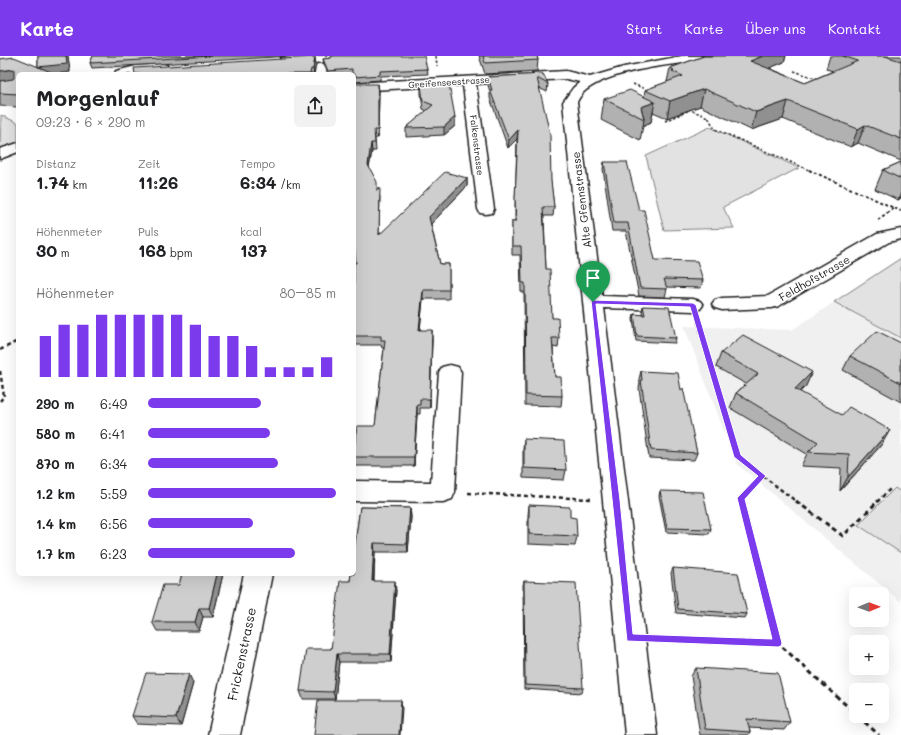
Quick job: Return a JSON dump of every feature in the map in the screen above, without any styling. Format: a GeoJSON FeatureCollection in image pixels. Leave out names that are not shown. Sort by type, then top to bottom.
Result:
{"type":"FeatureCollection","features":[{"type":"Feature","properties":{"kind":"street","name":"Alte Gfennstrasse"},"geometry":{"type":"LineString","coordinates":[[641,735],[616,500],[570,102],[579,88],[601,78],[684,59],[710,56]]}},
{"type":"Feature","properties":{"kind":"street"},"geometry":{"type":"LineString","coordinates":[[271,61],[327,58]]}},
{"type":"Feature","properties":{"kind":"street"},"geometry":{"type":"LineString","coordinates":[[128,72],[136,70],[176,67]]}},
{"type":"Feature","properties":{"kind":"street","name":"Greifenseestrasse"},"geometry":{"type":"LineString","coordinates":[[356,87],[566,75],[601,78]]}},
{"type":"Feature","properties":{"kind":"street","name":"Falkenstrasse"},"geometry":{"type":"LineString","coordinates":[[469,80],[486,209]]}},
{"type":"Feature","properties":{"kind":"street"},"geometry":{"type":"LineString","coordinates":[[0,154],[16,148]]}},
{"type":"Feature","properties":{"kind":"street","name":"Feldhofstrasse"},"geometry":{"type":"LineString","coordinates":[[722,304],[772,302],[883,238],[901,234]]}},
{"type":"Feature","properties":{"kind":"street"},"geometry":{"type":"LineString","coordinates":[[593,302],[693,305]]}},
{"type":"Feature","properties":{"kind":"street"},"geometry":{"type":"LineString","coordinates":[[356,491],[443,492],[450,372]]}},
{"type":"Feature","properties":{"kind":"street","name":"Frickenstrasse"},"geometry":{"type":"LineString","coordinates":[[224,735],[258,576]]}},
{"type":"Feature","properties":{"kind":"path"},"geometry":{"type":"LineString","coordinates":[[794,71],[822,81]]}},
{"type":"Feature","properties":{"kind":"path"},"geometry":{"type":"LineString","coordinates":[[601,78],[647,90]]}},
{"type":"Feature","properties":{"kind":"path"},"geometry":{"type":"LineString","coordinates":[[683,106],[708,117],[715,129],[901,211]]}},
{"type":"Feature","properties":{"kind":"path"},"geometry":{"type":"LineString","coordinates":[[666,121],[690,110]]}},
{"type":"Feature","properties":{"kind":"path"},"geometry":{"type":"LineString","coordinates":[[693,305],[738,457],[843,536],[890,489]]}},
{"type":"Feature","properties":{"kind":"path"},"geometry":{"type":"LineString","coordinates":[[0,350],[16,342]]}},
{"type":"Feature","properties":{"kind":"path"},"geometry":{"type":"LineString","coordinates":[[0,371],[4,396],[0,401]]}},
{"type":"Feature","properties":{"kind":"path"},"geometry":{"type":"LineString","coordinates":[[763,476],[741,498],[778,643],[849,708]]}},
{"type":"Feature","properties":{"kind":"path"},"geometry":{"type":"LineString","coordinates":[[443,492],[579,498]]}},
{"type":"Feature","properties":{"kind":"path"},"geometry":{"type":"LineString","coordinates":[[630,638],[778,643]]}},
{"type":"Feature","properties":{"kind":"path"},"geometry":{"type":"LineString","coordinates":[[866,723],[879,735]]}},
{"type":"Feature","properties":{"kind":"shaded area"},"geometry":{"type":"Polygon","coordinates":[[[1,115],[16,122],[16,145],[0,152],[1,115]]]}},
{"type":"Feature","properties":{"kind":"shaded area"},"geometry":{"type":"Polygon","coordinates":[[[710,127],[799,168],[723,207],[734,228],[664,230],[646,156],[710,127]]]}},
{"type":"Feature","properties":{"kind":"shaded area"},"geometry":{"type":"Polygon","coordinates":[[[901,258],[901,602],[889,592],[889,587],[883,587],[737,464],[684,326],[792,330],[901,258]]]}},
{"type":"Feature","properties":{"kind":"shaded area"},"geometry":{"type":"Polygon","coordinates":[[[901,258],[901,338],[834,302],[901,258]]]}},
{"type":"Feature","properties":{"kind":"shaded area"},"geometry":{"type":"Polygon","coordinates":[[[895,488],[901,492],[901,553],[858,525],[895,488]]]}},
{"type":"Feature","properties":{"kind":"building"},"geometry":{"type":"Polygon","coordinates":[[[38,56],[66,56],[67,64],[38,67],[38,56]]]}},
{"type":"Feature","properties":{"kind":"building"},"geometry":{"type":"Polygon","coordinates":[[[93,56],[211,56],[90,63],[93,56]]]}},
{"type":"Feature","properties":{"kind":"building"},"geometry":{"type":"Polygon","coordinates":[[[332,56],[424,56],[427,69],[380,71],[380,75],[356,77],[356,72],[352,72],[352,69],[328,71],[323,59],[331,58],[332,56]]]}},
{"type":"Feature","properties":{"kind":"building"},"geometry":{"type":"Polygon","coordinates":[[[483,56],[537,56],[538,60],[485,63],[483,56]]]}},
{"type":"Feature","properties":{"kind":"building"},"geometry":{"type":"Polygon","coordinates":[[[704,56],[763,56],[750,61],[805,83],[858,61],[843,56],[885,56],[901,61],[901,139],[865,125],[858,129],[788,101],[756,112],[704,89],[670,101],[645,90],[683,76],[672,71],[674,70],[670,68],[704,56]]]}},
{"type":"Feature","properties":{"kind":"building"},"geometry":{"type":"Polygon","coordinates":[[[14,57],[51,72],[16,72],[16,94],[0,93],[0,81],[13,79],[14,69],[0,71],[0,59],[14,57]]]}},
{"type":"Feature","properties":{"kind":"building"},"geometry":{"type":"Polygon","coordinates":[[[315,57],[313,69],[311,69],[310,72],[135,72],[134,68],[315,57]]]}},
{"type":"Feature","properties":{"kind":"building"},"geometry":{"type":"Polygon","coordinates":[[[543,74],[548,84],[537,78],[550,134],[551,181],[554,207],[543,207],[546,269],[550,269],[552,318],[558,318],[559,338],[552,338],[555,377],[561,377],[562,396],[526,395],[525,283],[522,283],[521,246],[512,246],[512,221],[516,221],[515,198],[518,130],[509,140],[490,90],[492,90],[488,77],[543,74]]]}},
{"type":"Feature","properties":{"kind":"building"},"geometry":{"type":"Polygon","coordinates":[[[356,84],[378,84],[378,130],[374,130],[375,143],[371,143],[368,165],[377,182],[377,191],[380,188],[379,235],[445,172],[467,178],[429,217],[440,264],[449,264],[449,290],[423,290],[419,330],[432,330],[430,399],[420,399],[420,405],[417,405],[414,457],[356,457],[357,426],[375,426],[385,340],[381,340],[381,336],[356,336],[356,84]]]}},
{"type":"Feature","properties":{"kind":"building"},"geometry":{"type":"Polygon","coordinates":[[[449,84],[455,117],[444,127],[406,128],[433,105],[423,101],[421,85],[449,84]]]}},
{"type":"Feature","properties":{"kind":"building"},"geometry":{"type":"Polygon","coordinates":[[[630,90],[655,102],[641,107],[644,119],[604,99],[630,90]]]}},
{"type":"Feature","properties":{"kind":"building"},"geometry":{"type":"Polygon","coordinates":[[[604,162],[627,162],[639,210],[644,210],[655,260],[697,261],[703,280],[664,279],[667,289],[640,288],[628,223],[614,223],[604,162]]]}},
{"type":"Feature","properties":{"kind":"building"},"geometry":{"type":"Polygon","coordinates":[[[901,162],[901,179],[883,170],[901,162]]]}},
{"type":"Feature","properties":{"kind":"building"},"geometry":{"type":"Polygon","coordinates":[[[643,306],[669,307],[676,338],[637,336],[634,314],[645,315],[643,306]]]}},
{"type":"Feature","properties":{"kind":"building"},"geometry":{"type":"Polygon","coordinates":[[[877,331],[901,343],[901,383],[850,356],[877,331]]]}},
{"type":"Feature","properties":{"kind":"building"},"geometry":{"type":"Polygon","coordinates":[[[743,335],[812,372],[795,389],[842,415],[849,407],[890,430],[848,477],[849,454],[808,452],[818,442],[736,393],[758,374],[721,353],[743,335]]]}},
{"type":"Feature","properties":{"kind":"building"},"geometry":{"type":"Polygon","coordinates":[[[641,371],[678,373],[681,390],[683,388],[697,453],[651,450],[641,371]]]}},
{"type":"Feature","properties":{"kind":"building"},"geometry":{"type":"Polygon","coordinates":[[[524,439],[564,441],[566,470],[524,468],[524,439]]]}},
{"type":"Feature","properties":{"kind":"building"},"geometry":{"type":"Polygon","coordinates":[[[660,491],[703,492],[711,529],[667,528],[660,491]]]}},
{"type":"Feature","properties":{"kind":"building"},"geometry":{"type":"Polygon","coordinates":[[[529,505],[570,507],[570,517],[576,518],[577,536],[529,534],[529,505]]]}},
{"type":"Feature","properties":{"kind":"building"},"geometry":{"type":"Polygon","coordinates":[[[360,507],[410,508],[407,544],[374,543],[372,581],[395,581],[390,654],[337,654],[333,692],[300,691],[306,649],[331,649],[340,581],[350,581],[351,576],[356,576],[356,536],[360,507]]]}},
{"type":"Feature","properties":{"kind":"building"},"geometry":{"type":"Polygon","coordinates":[[[673,568],[738,573],[747,614],[678,609],[673,568]]]}},
{"type":"Feature","properties":{"kind":"building"},"geometry":{"type":"Polygon","coordinates":[[[181,576],[217,576],[209,608],[199,608],[195,622],[152,622],[163,585],[179,585],[181,576]]]}},
{"type":"Feature","properties":{"kind":"building"},"geometry":{"type":"Polygon","coordinates":[[[524,581],[576,583],[583,688],[525,685],[524,581]]]}},
{"type":"Feature","properties":{"kind":"building"},"geometry":{"type":"Polygon","coordinates":[[[696,668],[778,673],[790,722],[747,719],[750,732],[705,729],[696,668]]]}},
{"type":"Feature","properties":{"kind":"building"},"geometry":{"type":"Polygon","coordinates":[[[146,673],[189,674],[176,718],[132,716],[146,673]]]}},
{"type":"Feature","properties":{"kind":"building"},"geometry":{"type":"Polygon","coordinates":[[[318,700],[401,700],[399,735],[314,735],[318,700]]]}},
{"type":"Feature","properties":{"kind":"route"},"geometry":{"type":"LineString","coordinates":[[593,302],[693,305],[738,457],[763,476],[741,498],[778,643],[630,638],[593,302]]}}]}
